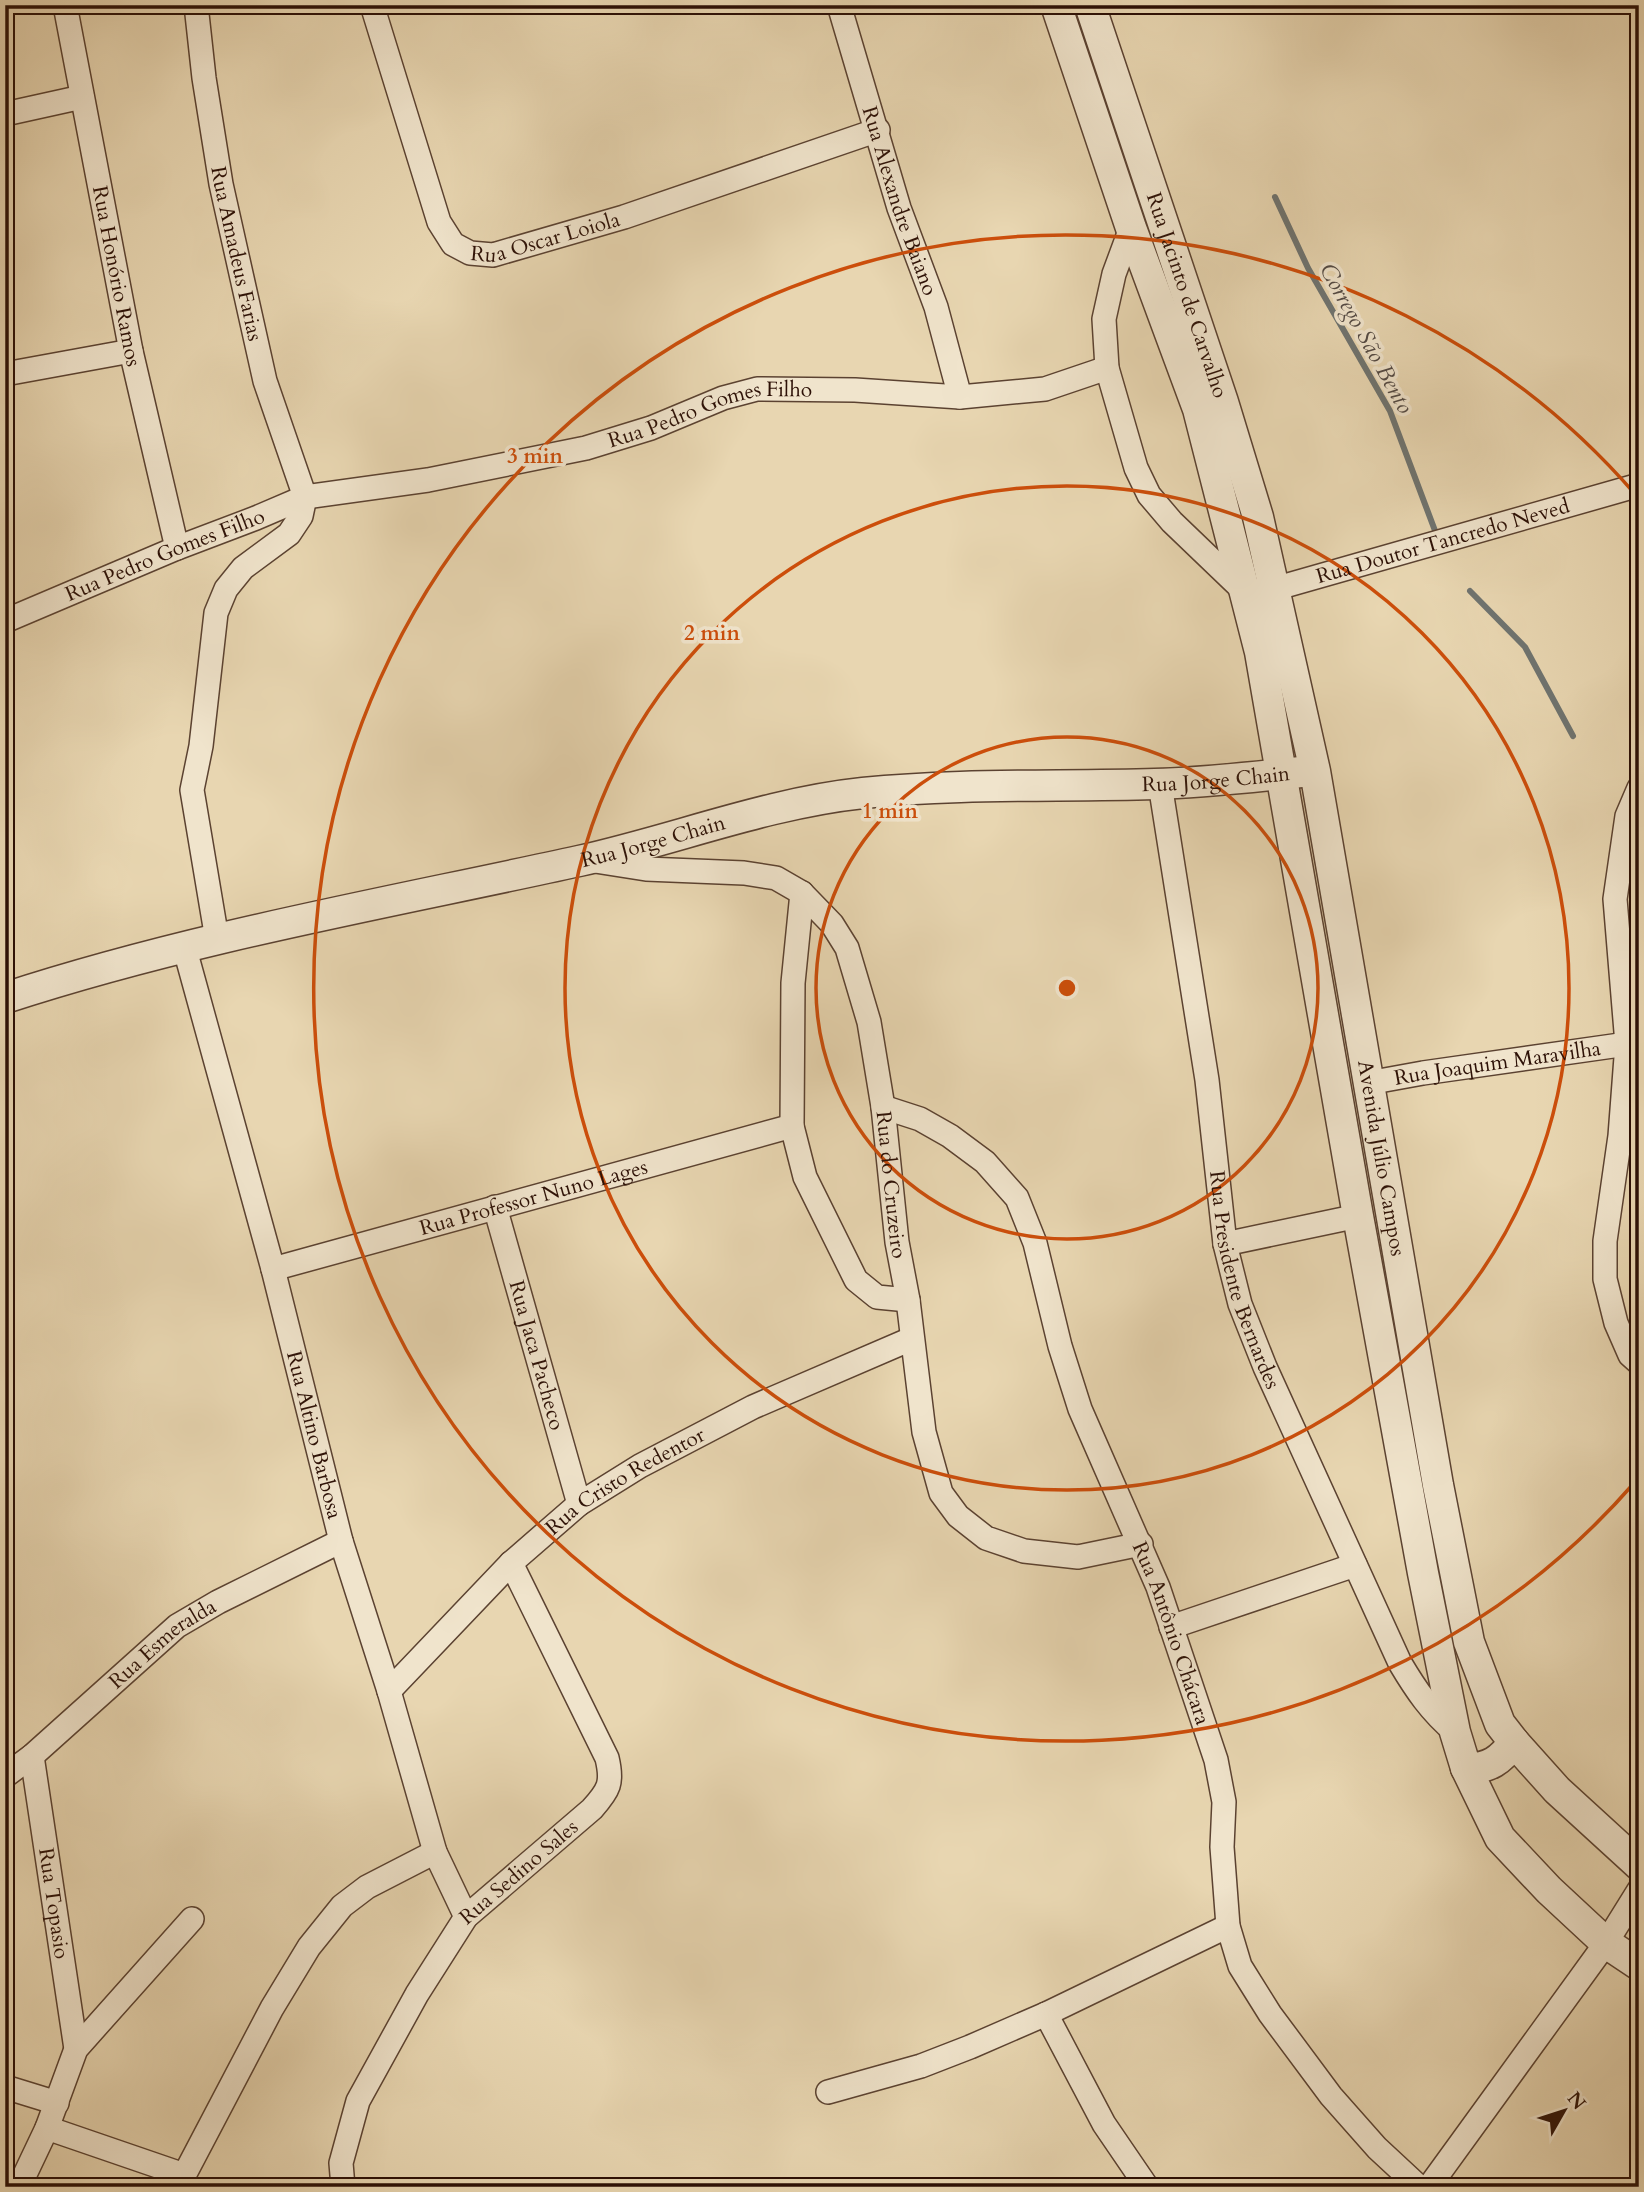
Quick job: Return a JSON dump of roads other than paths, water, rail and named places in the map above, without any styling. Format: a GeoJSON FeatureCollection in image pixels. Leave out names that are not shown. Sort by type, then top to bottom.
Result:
{"type":"FeatureCollection","features":[{"type":"Feature","properties":{"kind":"street","name":"Rua Honório Ramos"},"geometry":{"type":"LineString","coordinates":[[65,5],[131,351],[177,548]]}},
{"type":"Feature","properties":{"kind":"street","name":"Rua Amadeus Farias"},"geometry":{"type":"LineString","coordinates":[[196,5],[204,78],[221,184],[265,381],[305,497]]}},
{"type":"Feature","properties":{"kind":"street","name":"Rua Oscar Loiola"},"geometry":{"type":"LineString","coordinates":[[372,5],[439,222],[453,244],[470,253],[493,256],[624,217],[878,130]]}},
{"type":"Feature","properties":{"kind":"street","name":"Rua Alexandre Baiano"},"geometry":{"type":"LineString","coordinates":[[839,5],[899,208],[936,307],[960,397]]}},
{"type":"Feature","properties":{"kind":"street"},"geometry":{"type":"LineString","coordinates":[[1056,5],[1131,228],[1210,406]]}},
{"type":"Feature","properties":{"kind":"street"},"geometry":{"type":"LineString","coordinates":[[1066,36],[1093,15]]}},
{"type":"Feature","properties":{"kind":"street","name":"Rua Jacinto de Carvalho"},"geometry":{"type":"LineString","coordinates":[[1093,15],[1210,406],[1258,517],[1260,591]]}},
{"type":"Feature","properties":{"kind":"street"},"geometry":{"type":"LineString","coordinates":[[5,114],[82,97]]}},
{"type":"Feature","properties":{"kind":"street"},"geometry":{"type":"LineString","coordinates":[[1131,228],[1114,274],[1104,319],[1107,368],[1136,468],[1149,495],[1171,522],[1260,591],[1260,652],[1358,1216],[1455,1732],[1466,1768],[1500,1838],[1549,1890],[1606,1943],[1639,1965]]}},
{"type":"Feature","properties":{"kind":"street"},"geometry":{"type":"LineString","coordinates":[[5,374],[131,351]]}},
{"type":"Feature","properties":{"kind":"street","name":"Rua Pedro Gomes Filho"},"geometry":{"type":"LineString","coordinates":[[5,621],[305,497],[428,480],[586,448],[651,428],[723,398],[757,389],[855,390],[960,397],[1045,389],[1107,368]]}},
{"type":"Feature","properties":{"kind":"street","name":"Rua Doutor Tancredo Neved"},"geometry":{"type":"LineString","coordinates":[[1260,591],[1639,485]]}},
{"type":"Feature","properties":{"kind":"street"},"geometry":{"type":"LineString","coordinates":[[217,939],[192,790],[201,746],[216,613],[226,589],[243,568],[289,534],[301,516],[305,497]]}},
{"type":"Feature","properties":{"kind":"street","name":"Avenida Júlio Campos"},"geometry":{"type":"LineString","coordinates":[[1260,591],[1315,771],[1438,1485],[1469,1642],[1507,1733]]}},
{"type":"Feature","properties":{"kind":"street","name":"Rua Jorge Chain"},"geometry":{"type":"LineString","coordinates":[[5,999],[76,975],[184,946],[585,859],[784,807],[862,793],[1160,784],[1315,771]]}},
{"type":"Feature","properties":{"kind":"street","name":"Rua Presidente Bernardes"},"geometry":{"type":"LineString","coordinates":[[1160,784],[1207,1080],[1225,1244],[1240,1304],[1265,1367],[1400,1663],[1421,1698],[1436,1716],[1455,1732]]}},
{"type":"Feature","properties":{"kind":"street"},"geometry":{"type":"LineString","coordinates":[[1639,788],[1627,816],[1615,899],[1627,1044],[1620,1136],[1605,1241],[1605,1279],[1616,1323],[1630,1355],[1639,1363]]}},
{"type":"Feature","properties":{"kind":"street"},"geometry":{"type":"LineString","coordinates":[[1294,848],[1327,842]]}},
{"type":"Feature","properties":{"kind":"street","name":"Rua do Cruzeiro"},"geometry":{"type":"LineString","coordinates":[[585,859],[646,869],[744,873],[776,878],[802,893],[832,924],[847,948],[869,1022],[883,1107],[897,1242],[908,1300],[924,1432],[941,1493],[958,1516],[986,1538],[1024,1551],[1078,1556],[1141,1544]]}},
{"type":"Feature","properties":{"kind":"street"},"geometry":{"type":"LineString","coordinates":[[802,893],[793,983],[792,1125],[805,1177],[856,1280],[877,1297],[908,1300]]}},
{"type":"Feature","properties":{"kind":"street","name":"Rua Altino Barbosa"},"geometry":{"type":"LineString","coordinates":[[184,946],[273,1269],[341,1541],[389,1691],[435,1852],[466,1917]]}},
{"type":"Feature","properties":{"kind":"street","name":"Rua Joaquim Maravilha"},"geometry":{"type":"LineString","coordinates":[[1368,1083],[1627,1044]]}},
{"type":"Feature","properties":{"kind":"street","name":"Rua Antônio Chácara"},"geometry":{"type":"LineString","coordinates":[[883,1107],[920,1119],[950,1136],[985,1162],[1017,1198],[1035,1243],[1060,1346],[1080,1409],[1116,1495],[1141,1544],[1216,1760],[1224,1802],[1222,1847],[1228,1926],[1240,1966],[1270,2014],[1331,2096],[1377,2148],[1419,2187]]}},
{"type":"Feature","properties":{"kind":"street","name":"Rua Professor Nuno Lages"},"geometry":{"type":"LineString","coordinates":[[273,1269],[792,1125]]}},
{"type":"Feature","properties":{"kind":"street","name":"Rua Jaca Pacheco"},"geometry":{"type":"LineString","coordinates":[[495,1207],[579,1504]]}},
{"type":"Feature","properties":{"kind":"street"},"geometry":{"type":"LineString","coordinates":[[1225,1244],[1358,1216]]}},
{"type":"Feature","properties":{"kind":"street","name":"Rua Cristo Redentor"},"geometry":{"type":"LineString","coordinates":[[389,1691],[511,1563],[579,1504],[640,1466],[753,1407],[911,1339]]}},
{"type":"Feature","properties":{"kind":"street","name":"Rua Esmeralda"},"geometry":{"type":"LineString","coordinates":[[5,1776],[32,1756],[177,1626],[218,1602],[341,1541]]}},
{"type":"Feature","properties":{"kind":"street","name":"Rua Sedino Sales"},"geometry":{"type":"LineString","coordinates":[[343,2187],[341,2163],[358,2101],[417,1994],[466,1917],[592,1808],[606,1793],[611,1776],[607,1758],[511,1563]]}},
{"type":"Feature","properties":{"kind":"street"},"geometry":{"type":"LineString","coordinates":[[1171,1627],[1354,1565]]}},
{"type":"Feature","properties":{"kind":"street"},"geometry":{"type":"LineString","coordinates":[[1455,1732],[1487,1722],[1507,1733],[1557,1790],[1639,1865]]}},
{"type":"Feature","properties":{"kind":"street"},"geometry":{"type":"LineString","coordinates":[[1466,1768],[1480,1769],[1495,1763],[1507,1733]]}},
{"type":"Feature","properties":{"kind":"street","name":"Rua Topasio"},"geometry":{"type":"LineString","coordinates":[[32,1756],[76,2049]]}},
{"type":"Feature","properties":{"kind":"street"},"geometry":{"type":"LineString","coordinates":[[47,2129],[181,2181],[272,2008],[309,1947],[342,1906],[367,1887],[435,1852]]}},
{"type":"Feature","properties":{"kind":"street"},"geometry":{"type":"LineString","coordinates":[[1429,2187],[1606,1943],[1639,1890]]}},
{"type":"Feature","properties":{"kind":"street"},"geometry":{"type":"LineString","coordinates":[[19,2187],[47,2129],[76,2049],[192,1919]]}},
{"type":"Feature","properties":{"kind":"street"},"geometry":{"type":"LineString","coordinates":[[828,2091],[922,2066],[1046,2014],[1228,1926]]}},
{"type":"Feature","properties":{"kind":"street"},"geometry":{"type":"LineString","coordinates":[[1046,2014],[1104,2124],[1147,2187]]}},
{"type":"Feature","properties":{"kind":"street"},"geometry":{"type":"LineString","coordinates":[[5,2087],[57,2103]]}},
{"type":"Feature","properties":{"kind":"waterway","name":"Corrego São Bento"},"geometry":{"type":"LineString","coordinates":[[1275,197],[1308,268],[1390,411],[1437,536]]}},
{"type":"Feature","properties":{"kind":"waterway","name":"Corrego São Bento"},"geometry":{"type":"LineString","coordinates":[[1470,591],[1525,647],[1573,736]]}}]}
